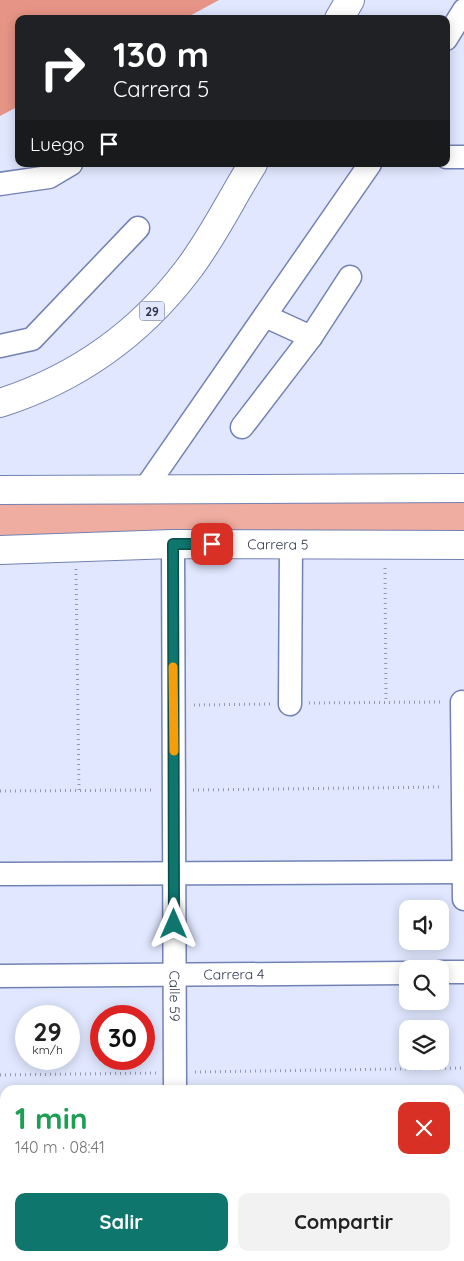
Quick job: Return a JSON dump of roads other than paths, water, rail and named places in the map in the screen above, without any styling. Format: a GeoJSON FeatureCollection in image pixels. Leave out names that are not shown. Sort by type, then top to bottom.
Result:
{"type":"FeatureCollection","features":[{"type":"Feature","properties":{"kind":"main road"},"geometry":{"type":"LineString","coordinates":[[341,15],[350,0]]}},
{"type":"Feature","properties":{"kind":"main road","name":"29"},"geometry":{"type":"LineString","coordinates":[[0,402],[34,392],[70,374],[101,355],[161,302],[188,270],[251,167]]}},
{"type":"Feature","properties":{"kind":"main road"},"geometry":{"type":"LineString","coordinates":[[0,490],[464,488]]}},
{"type":"Feature","properties":{"kind":"main road","name":"Carrera 5"},"geometry":{"type":"LineString","coordinates":[[0,550],[173,544],[464,545]]}},
{"type":"Feature","properties":{"kind":"street"},"geometry":{"type":"LineString","coordinates":[[450,33],[464,10]]}},
{"type":"Feature","properties":{"kind":"street"},"geometry":{"type":"LineString","coordinates":[[450,157],[464,157]]}},
{"type":"Feature","properties":{"kind":"street"},"geometry":{"type":"LineString","coordinates":[[0,184],[49,177],[66,167]]}},
{"type":"Feature","properties":{"kind":"street"},"geometry":{"type":"LineString","coordinates":[[144,490],[368,167]]}},
{"type":"Feature","properties":{"kind":"street"},"geometry":{"type":"LineString","coordinates":[[0,346],[32,339],[138,228]]}},
{"type":"Feature","properties":{"kind":"street"},"geometry":{"type":"LineString","coordinates":[[242,427],[311,337],[350,277]]}},
{"type":"Feature","properties":{"kind":"street"},"geometry":{"type":"LineString","coordinates":[[265,316],[311,337]]}},
{"type":"Feature","properties":{"kind":"street","name":"Calle 59"},"geometry":{"type":"LineString","coordinates":[[173,544],[175,1081]]}},
{"type":"Feature","properties":{"kind":"street"},"geometry":{"type":"LineString","coordinates":[[290,704],[291,544]]}},
{"type":"Feature","properties":{"kind":"street"},"geometry":{"type":"LineString","coordinates":[[462,702],[464,899]]}},
{"type":"Feature","properties":{"kind":"street"},"geometry":{"type":"LineString","coordinates":[[0,874],[464,872]]}},
{"type":"Feature","properties":{"kind":"street"},"geometry":{"type":"LineString","coordinates":[[449,972],[464,972]]}},
{"type":"Feature","properties":{"kind":"street","name":"Carrera 4"},"geometry":{"type":"LineString","coordinates":[[0,976],[399,973]]}}]}
